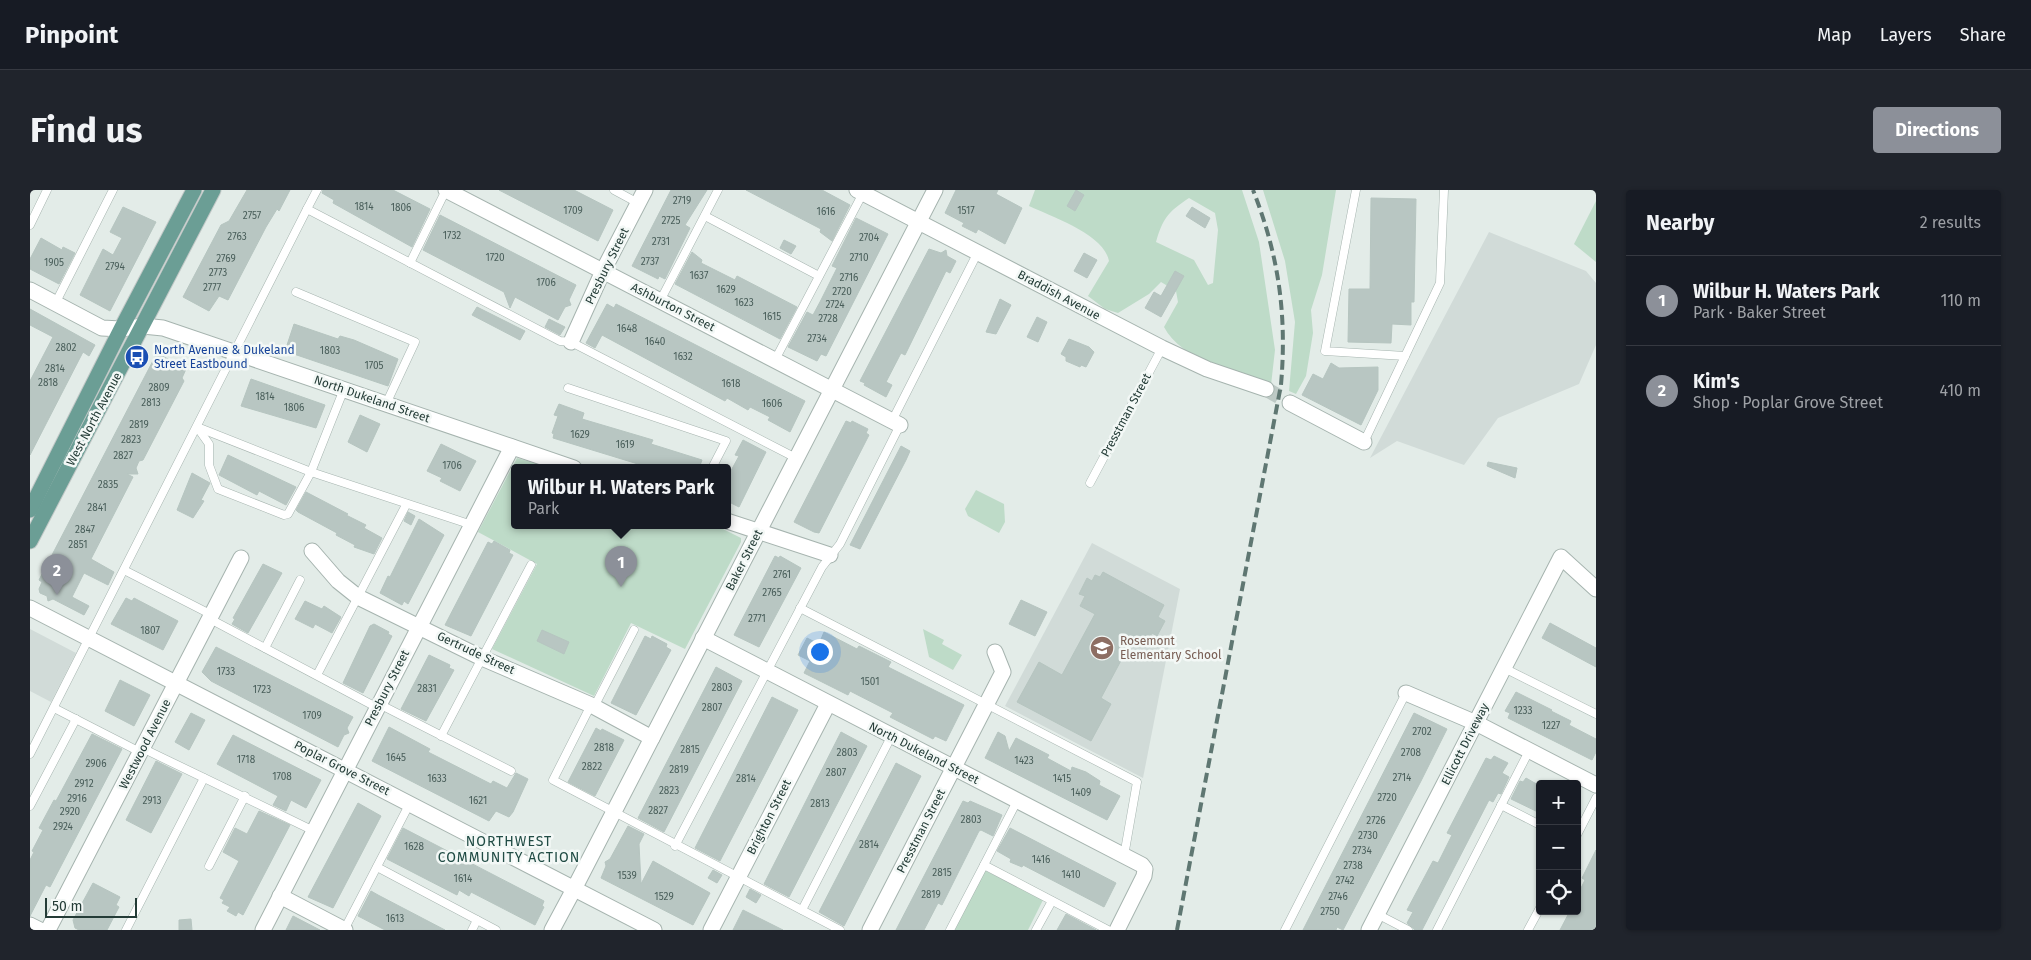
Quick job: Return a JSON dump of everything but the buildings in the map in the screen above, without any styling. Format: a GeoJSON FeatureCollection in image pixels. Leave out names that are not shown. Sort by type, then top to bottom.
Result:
{"type":"FeatureCollection","features":[{"type":"Feature","properties":{"kind":"main road","name":"West North Avenue"},"geometry":{"type":"LineString","coordinates":[[30,510],[121,329],[194,190]]}},
{"type":"Feature","properties":{"kind":"main road","name":"West North Avenue"},"geometry":{"type":"LineString","coordinates":[[30,542],[213,190]]}},
{"type":"Feature","properties":{"kind":"street","name":"Ashburton Street"},"geometry":{"type":"LineString","coordinates":[[446,190],[896,423]]}},
{"type":"Feature","properties":{"kind":"street","name":"Baker Street"},"geometry":{"type":"LineString","coordinates":[[552,930],[935,190]]}},
{"type":"Feature","properties":{"kind":"street","name":"Braddish Avenue"},"geometry":{"type":"LineString","coordinates":[[860,192],[1162,348],[1207,369],[1266,390]]}},
{"type":"Feature","properties":{"kind":"street","name":"Presbury Street"},"geometry":{"type":"LineString","coordinates":[[571,342],[603,271],[642,196]]}},
{"type":"Feature","properties":{"kind":"street","name":"North Dukeland Street"},"geometry":{"type":"LineString","coordinates":[[30,290],[102,328],[121,329],[143,326],[163,328],[562,464]]}},
{"type":"Feature","properties":{"kind":"street"},"geometry":{"type":"LineString","coordinates":[[1290,403],[1364,442]]}},
{"type":"Feature","properties":{"kind":"street","name":"Presbury Street"},"geometry":{"type":"LineString","coordinates":[[263,930],[512,447]]}},
{"type":"Feature","properties":{"kind":"street"},"geometry":{"type":"LineString","coordinates":[[731,522],[830,555]]}},
{"type":"Feature","properties":{"kind":"street","name":"Gertrude Street"},"geometry":{"type":"LineString","coordinates":[[312,551],[338,581],[358,596],[482,658],[593,706],[652,738]]}},
{"type":"Feature","properties":{"kind":"street","name":"Ellicott Driveway"},"geometry":{"type":"LineString","coordinates":[[1369,930],[1561,557],[1596,589]]}},
{"type":"Feature","properties":{"kind":"street","name":"Westwood Avenue"},"geometry":{"type":"LineString","coordinates":[[48,930],[241,558]]}},
{"type":"Feature","properties":{"kind":"street","name":"Poplar Grove Street"},"geometry":{"type":"LineString","coordinates":[[30,608],[346,769],[654,930]]}},
{"type":"Feature","properties":{"kind":"street","name":"North Dukeland Street"},"geometry":{"type":"LineString","coordinates":[[703,638],[1124,856],[1145,869],[1117,930]]}},
{"type":"Feature","properties":{"kind":"street","name":"Presstman Street"},"geometry":{"type":"LineString","coordinates":[[870,930],[1003,672],[995,652]]}},
{"type":"Feature","properties":{"kind":"street"},"geometry":{"type":"LineString","coordinates":[[1406,693],[1476,723],[1596,785]]}},
{"type":"Feature","properties":{"kind":"street","name":"Brighton Street"},"geometry":{"type":"LineString","coordinates":[[711,930],[828,704]]}},
{"type":"Feature","properties":{"kind":"street"},"geometry":{"type":"LineString","coordinates":[[280,896],[345,930]]}},
{"type":"Feature","properties":{"kind":"street"},"geometry":{"type":"LineString","coordinates":[[30,925],[40,930]]}},
{"type":"Feature","properties":{"kind":"lane"},"geometry":{"type":"LineString","coordinates":[[30,225],[47,190]]}},
{"type":"Feature","properties":{"kind":"lane"},"geometry":{"type":"LineString","coordinates":[[55,304],[113,190]]}},
{"type":"Feature","properties":{"kind":"lane"},"geometry":{"type":"LineString","coordinates":[[30,754],[317,190]]}},
{"type":"Feature","properties":{"kind":"lane"},"geometry":{"type":"LineString","coordinates":[[410,263],[446,190]]}},
{"type":"Feature","properties":{"kind":"lane"},"geometry":{"type":"LineString","coordinates":[[614,190],[642,196]]}},
{"type":"Feature","properties":{"kind":"lane"},"geometry":{"type":"LineString","coordinates":[[660,301],[718,190]]}},
{"type":"Feature","properties":{"kind":"lane"},"geometry":{"type":"LineString","coordinates":[[1356,190],[1325,350],[1405,356]]}},
{"type":"Feature","properties":{"kind":"lane"},"geometry":{"type":"LineString","coordinates":[[1364,442],[1440,283],[1444,190]]}},
{"type":"Feature","properties":{"kind":"lane"},"geometry":{"type":"LineString","coordinates":[[775,360],[860,192]]}},
{"type":"Feature","properties":{"kind":"lane"},"geometry":{"type":"LineString","coordinates":[[307,209],[560,341],[571,342],[796,458]]}},
{"type":"Feature","properties":{"kind":"lane"},"geometry":{"type":"LineString","coordinates":[[704,216],[819,276]]}},
{"type":"Feature","properties":{"kind":"lane"},"geometry":{"type":"LineString","coordinates":[[676,846],[800,608],[830,555],[840,544],[978,252]]}},
{"type":"Feature","properties":{"kind":"lane"},"geometry":{"type":"LineString","coordinates":[[296,292],[415,342],[386,404]]}},
{"type":"Feature","properties":{"kind":"lane","name":"Presstman Street"},"geometry":{"type":"LineString","coordinates":[[1090,482],[1162,348]]}},
{"type":"Feature","properties":{"kind":"lane"},"geometry":{"type":"LineString","coordinates":[[568,388],[726,441],[714,464]]}},
{"type":"Feature","properties":{"kind":"lane"},"geometry":{"type":"LineString","coordinates":[[197,427],[209,444],[209,465],[218,489],[284,515],[291,511],[311,472],[344,389]]}},
{"type":"Feature","properties":{"kind":"lane"},"geometry":{"type":"LineString","coordinates":[[197,427],[311,472],[472,526]]}},
{"type":"Feature","properties":{"kind":"lane"},"geometry":{"type":"LineString","coordinates":[[316,675],[406,505]]}},
{"type":"Feature","properties":{"kind":"lane"},"geometry":{"type":"LineString","coordinates":[[441,736],[531,565]]}},
{"type":"Feature","properties":{"kind":"lane"},"geometry":{"type":"LineString","coordinates":[[124,570],[316,675],[511,771]]}},
{"type":"Feature","properties":{"kind":"lane"},"geometry":{"type":"LineString","coordinates":[[265,648],[300,580]]}},
{"type":"Feature","properties":{"kind":"lane"},"geometry":{"type":"LineString","coordinates":[[800,608],[1137,782],[1124,856]]}},
{"type":"Feature","properties":{"kind":"lane"},"geometry":{"type":"LineString","coordinates":[[634,630],[552,780],[840,930]]}},
{"type":"Feature","properties":{"kind":"lane"},"geometry":{"type":"LineString","coordinates":[[1504,668],[1596,714]]}},
{"type":"Feature","properties":{"kind":"lane"},"geometry":{"type":"LineString","coordinates":[[1285,930],[1406,693]]}},
{"type":"Feature","properties":{"kind":"lane"},"geometry":{"type":"LineString","coordinates":[[54,708],[141,750],[245,796],[314,832]]}},
{"type":"Feature","properties":{"kind":"lane"},"geometry":{"type":"LineString","coordinates":[[30,806],[76,719]]}},
{"type":"Feature","properties":{"kind":"lane"},"geometry":{"type":"LineString","coordinates":[[802,910],[891,736]]}},
{"type":"Feature","properties":{"kind":"lane"},"geometry":{"type":"LineString","coordinates":[[1437,930],[1530,751]]}},
{"type":"Feature","properties":{"kind":"lane"},"geometry":{"type":"LineString","coordinates":[[126,930],[204,778]]}},
{"type":"Feature","properties":{"kind":"lane"},"geometry":{"type":"LineString","coordinates":[[209,866],[245,796]]}},
{"type":"Feature","properties":{"kind":"lane"},"geometry":{"type":"LineString","coordinates":[[1581,827],[1596,798]]}},
{"type":"Feature","properties":{"kind":"lane"},"geometry":{"type":"LineString","coordinates":[[950,930],[1017,801]]}},
{"type":"Feature","properties":{"kind":"lane"},"geometry":{"type":"LineString","coordinates":[[345,930],[410,803]]}},
{"type":"Feature","properties":{"kind":"lane"},"geometry":{"type":"LineString","coordinates":[[1502,805],[1536,823]]}},
{"type":"Feature","properties":{"kind":"lane"},"geometry":{"type":"LineString","coordinates":[[984,865],[1108,930]]}},
{"type":"Feature","properties":{"kind":"lane"},"geometry":{"type":"LineString","coordinates":[[377,867],[496,930]]}},
{"type":"Feature","properties":{"kind":"lane"},"geometry":{"type":"LineString","coordinates":[[1036,930],[1052,901]]}},
{"type":"Feature","properties":{"kind":"lane"},"geometry":{"type":"LineString","coordinates":[[1377,914],[1408,930]]}},
{"type":"Feature","properties":{"kind":"lane"},"geometry":{"type":"LineString","coordinates":[[1528,930],[1536,915]]}},
{"type":"Feature","properties":{"kind":"lane"},"geometry":{"type":"LineString","coordinates":[[472,930],[477,920]]}},
{"type":"Feature","properties":{"kind":"shaded area"},"geometry":{"type":"Polygon","coordinates":[[[1489,232],[1586,271],[1596,283],[1596,345],[1579,384],[1498,418],[1464,465],[1397,441],[1370,458],[1489,232]]]}},
{"type":"Feature","properties":{"kind":"shaded area","name":"Rosemont Elementary School"},"geometry":{"type":"Polygon","coordinates":[[[1092,543],[1180,589],[1143,778],[1005,706],[1092,543]]]}},
{"type":"Feature","properties":{"kind":"shaded area"},"geometry":{"type":"Polygon","coordinates":[[[30,629],[76,653],[51,702],[30,691],[30,629]]]}},
{"type":"Feature","properties":{"kind":"green space"},"geometry":{"type":"Polygon","coordinates":[[[1035,190],[1242,190],[1259,242],[1275,350],[1271,385],[1227,371],[1197,357],[1172,339],[1164,327],[1178,302],[1176,291],[1161,282],[1149,294],[1118,313],[1105,309],[1088,296],[1109,261],[1105,251],[1088,235],[1063,221],[1029,206],[1035,190]],[[1189,198],[1167,216],[1156,242],[1194,260],[1208,285],[1213,283],[1218,230],[1215,213],[1189,198]]]}},
{"type":"Feature","properties":{"kind":"green space"},"geometry":{"type":"Polygon","coordinates":[[[1263,190],[1336,190],[1322,275],[1311,310],[1313,333],[1306,376],[1296,394],[1289,391],[1295,322],[1285,261],[1263,190]]]}},
{"type":"Feature","properties":{"kind":"green space"},"geometry":{"type":"Polygon","coordinates":[[[1596,201],[1596,262],[1574,244],[1596,201]]]}},
{"type":"Feature","properties":{"kind":"green space"},"geometry":{"type":"Polygon","coordinates":[[[517,458],[538,464],[514,464],[517,458]]]}},
{"type":"Feature","properties":{"kind":"green space"},"geometry":{"type":"Polygon","coordinates":[[[511,469],[511,529],[723,529],[741,538],[741,542],[685,649],[631,623],[594,696],[492,649],[537,564],[478,532],[511,469]]]}},
{"type":"Feature","properties":{"kind":"green space"},"geometry":{"type":"Polygon","coordinates":[[[976,490],[1004,504],[1005,522],[999,533],[968,516],[965,509],[976,490]]]}},
{"type":"Feature","properties":{"kind":"green space"},"geometry":{"type":"Polygon","coordinates":[[[923,629],[944,640],[942,644],[962,655],[953,670],[929,657],[923,629]]]}},
{"type":"Feature","properties":{"kind":"green space"},"geometry":{"type":"Polygon","coordinates":[[[984,870],[1043,900],[1028,930],[953,930],[984,870]]]}},
{"type":"Feature","properties":{"kind":"tunnel"},"geometry":{"type":"LineString","coordinates":[[1266,389],[1290,403]]}},
{"type":"Feature","properties":{"kind":"railway"},"geometry":{"type":"LineString","coordinates":[[1177,930],[1281,385],[1283,334],[1279,286],[1269,238],[1253,190]]}},
{"type":"Feature","properties":{"kind":"place","name":"North Avenue & Dukeland Street Eastbound"},"geometry":{"type":"Point","coordinates":[137,357]}},
{"type":"Feature","properties":{"kind":"place","name":"Wilbur H. Waters Park"},"geometry":{"type":"Point","coordinates":[621,587]}},
{"type":"Feature","properties":{"kind":"place","name":"Kim's"},"geometry":{"type":"Point","coordinates":[57,595]}},
{"type":"Feature","properties":{"kind":"place","name":"Rosemont Elementary School"},"geometry":{"type":"Point","coordinates":[1102,648]}},
{"type":"Feature","properties":{"kind":"district","name":"NORTHWEST COMMUNITY ACTION"},"geometry":{"type":"Point","coordinates":[509,850]}}]}
